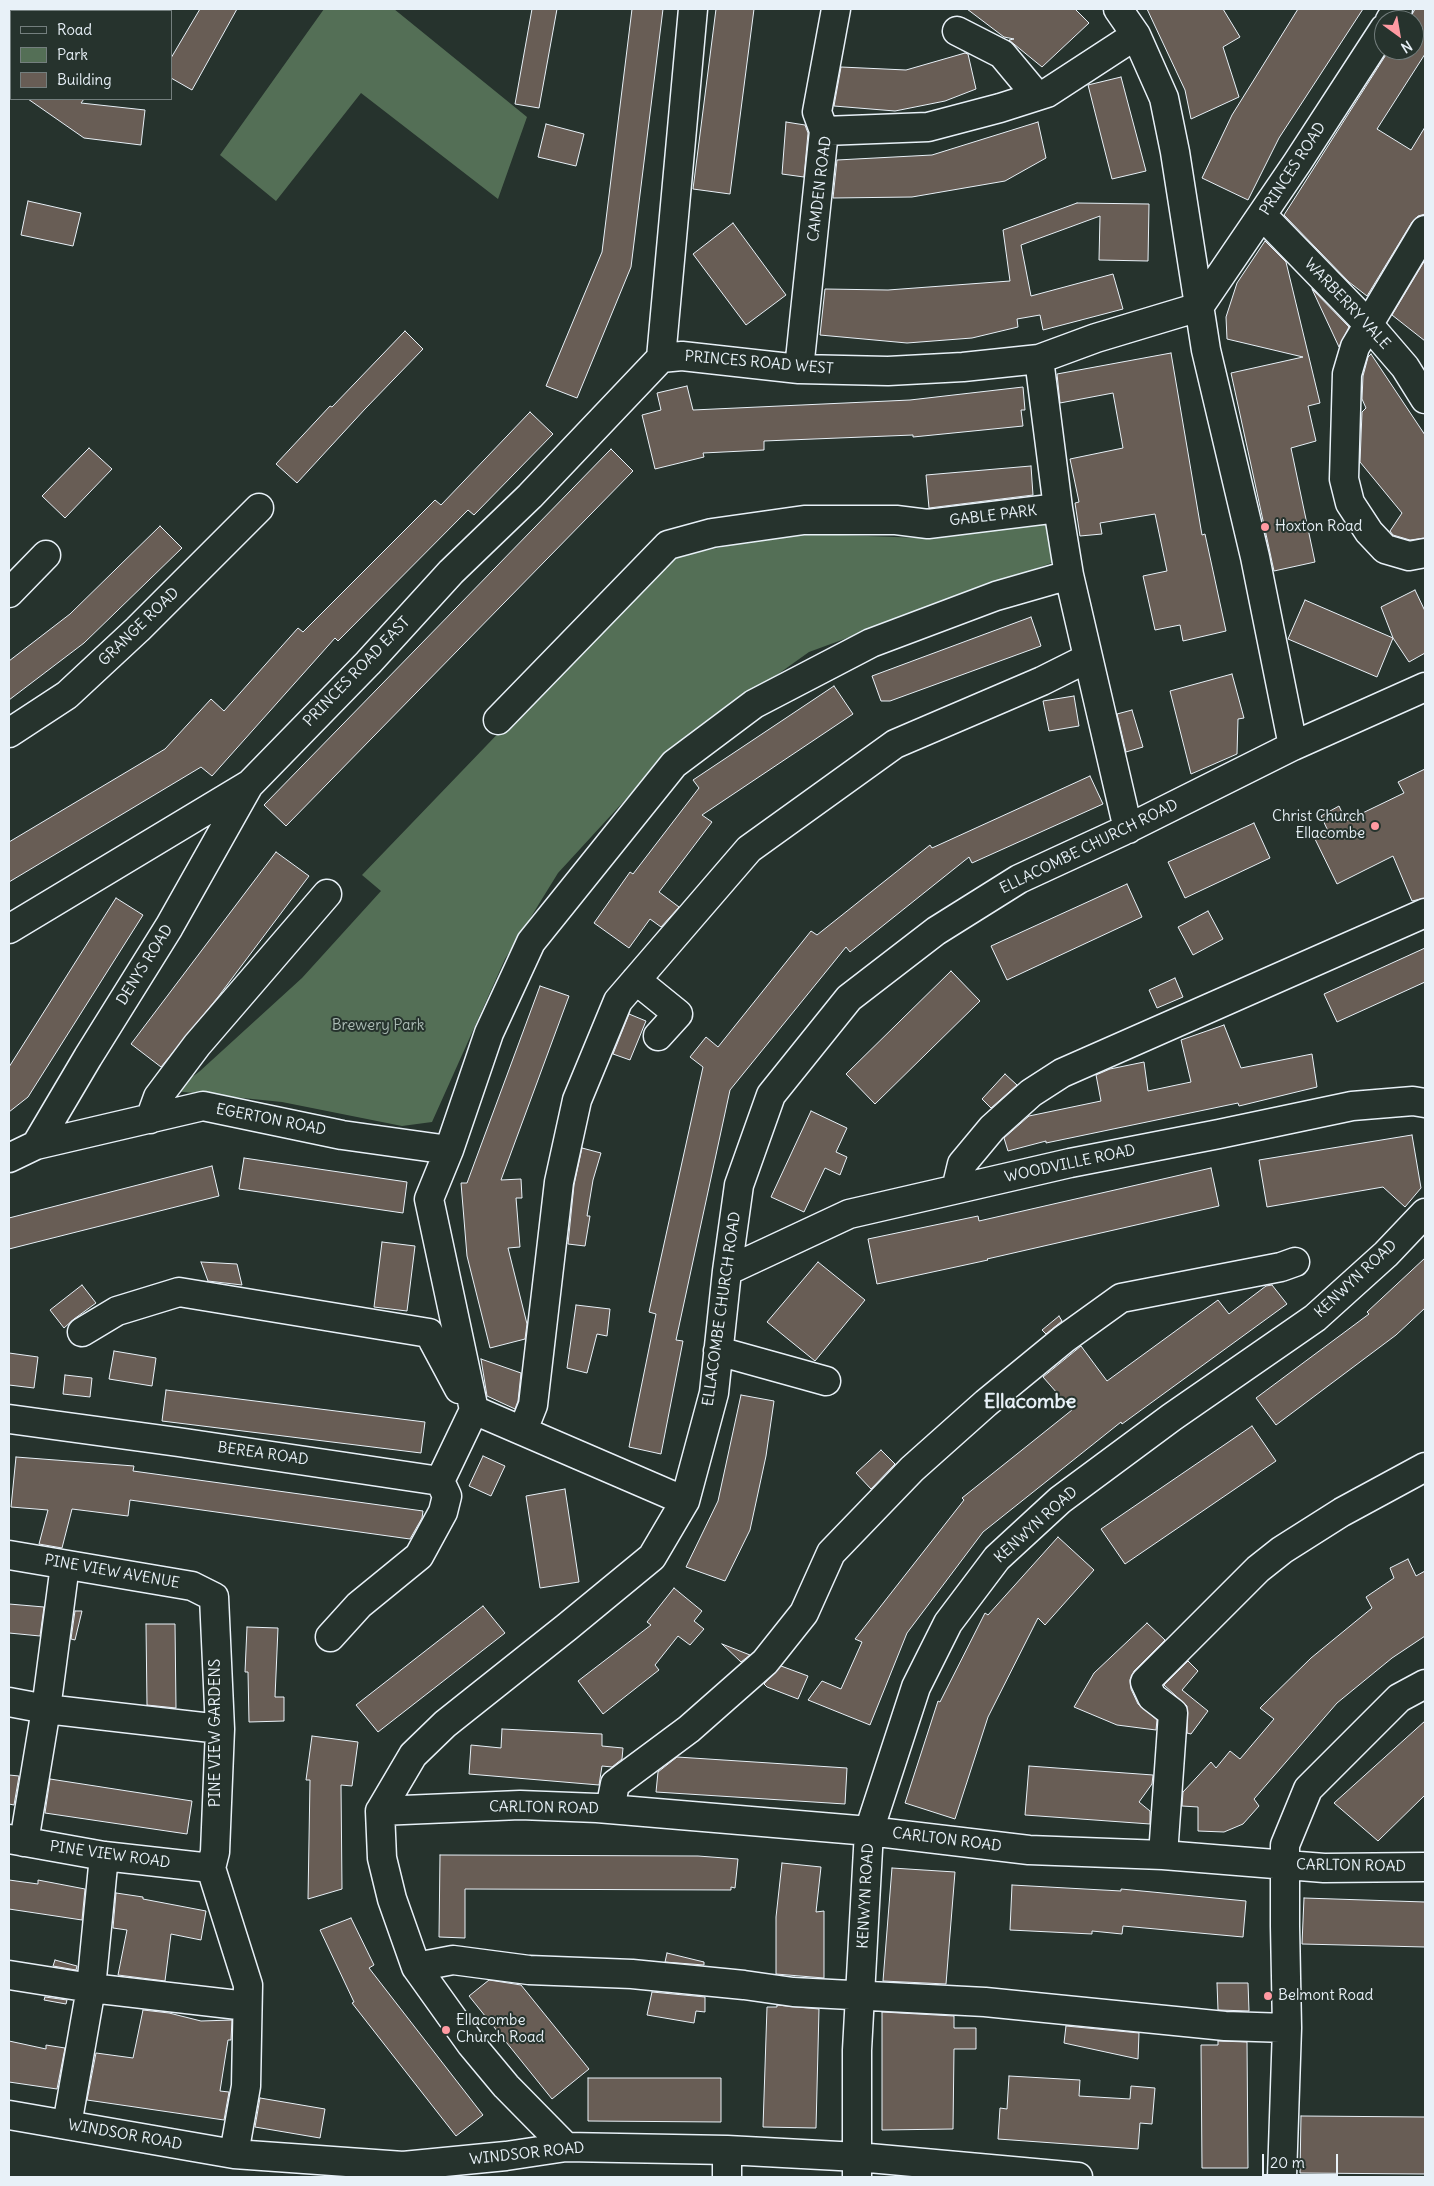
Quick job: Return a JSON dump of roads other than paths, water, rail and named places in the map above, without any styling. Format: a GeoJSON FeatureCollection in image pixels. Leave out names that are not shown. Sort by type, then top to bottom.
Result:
{"type":"FeatureCollection","features":[{"type":"Feature","properties":{"kind":"street"},"geometry":{"type":"LineString","coordinates":[[661,358],[693,9]]}},
{"type":"Feature","properties":{"kind":"street"},"geometry":{"type":"LineString","coordinates":[[824,131],[817,112],[836,9]]}},
{"type":"Feature","properties":{"kind":"street"},"geometry":{"type":"LineString","coordinates":[[1118,9],[1136,35],[1164,98],[1175,152],[1206,350],[1255,557],[1293,746]]}},
{"type":"Feature","properties":{"kind":"street"},"geometry":{"type":"LineString","coordinates":[[956,31],[1002,54],[1037,96]]}},
{"type":"Feature","properties":{"kind":"street","name":"CAMDEN ROAD"},"geometry":{"type":"LineString","coordinates":[[800,369],[824,131],[928,127],[1047,93],[1136,35]]}},
{"type":"Feature","properties":{"kind":"street","name":"PRINCES ROAD"},"geometry":{"type":"LineString","coordinates":[[1199,307],[1374,44]]}},
{"type":"Feature","properties":{"kind":"street","name":"WARBERRY VALE"},"geometry":{"type":"LineString","coordinates":[[1262,215],[1368,324],[1405,367],[1425,399]]}},
{"type":"Feature","properties":{"kind":"street"},"geometry":{"type":"LineString","coordinates":[[1425,230],[1355,347],[1347,374],[1344,479],[1350,503],[1369,532],[1385,549],[1409,556],[1425,552]]}},
{"type":"Feature","properties":{"kind":"street","name":"PRINCES ROAD WEST"},"geometry":{"type":"LineString","coordinates":[[661,358],[682,356],[800,369],[888,371],[1039,359],[1096,338],[1199,307]]}},
{"type":"Feature","properties":{"kind":"street","name":"PRINCES ROAD EAST"},"geometry":{"type":"LineString","coordinates":[[9,929],[250,784],[368,662],[451,572],[530,496],[661,358]]}},
{"type":"Feature","properties":{"kind":"street"},"geometry":{"type":"LineString","coordinates":[[1039,359],[1058,508],[1069,576],[1128,829]]}},
{"type":"Feature","properties":{"kind":"street","name":"GRANGE ROAD"},"geometry":{"type":"LineString","coordinates":[[9,733],[67,695],[138,629],[259,508]]}},
{"type":"Feature","properties":{"kind":"street","name":"GABLE PARK"},"geometry":{"type":"LineString","coordinates":[[498,720],[668,545],[712,533],[804,520],[896,520],[928,524],[1058,508]]}},
{"type":"Feature","properties":{"kind":"street"},"geometry":{"type":"LineString","coordinates":[[9,594],[46,555]]}},
{"type":"Feature","properties":{"kind":"street"},"geometry":{"type":"LineString","coordinates":[[330,1637],[359,1605],[419,1556],[443,1512],[447,1496],[440,1481],[472,1403],[429,1200],[449,1150],[489,1033],[531,942],[674,764],[754,704],[871,643],[996,596],[1069,576]]}},
{"type":"Feature","properties":{"kind":"street"},"geometry":{"type":"LineString","coordinates":[[523,1430],[533,1405],[559,1182],[577,1100],[618,1001],[749,849],[895,744],[1042,681],[1088,658]]}},
{"type":"Feature","properties":{"kind":"street","name":"ELLACOMBE CHURCH ROAD"},"geometry":{"type":"LineString","coordinates":[[380,1811],[413,1755],[445,1724],[652,1557],[686,1501],[714,1393],[727,1271],[739,1185],[771,1095],[849,998],[936,930],[1019,879],[1128,829],[1293,746],[1425,687]]}},
{"type":"Feature","properties":{"kind":"street","name":"DENYS ROAD"},"geometry":{"type":"LineString","coordinates":[[36,1145],[169,927],[250,784]]}},
{"type":"Feature","properties":{"kind":"street"},"geometry":{"type":"LineString","coordinates":[[150,1119],[158,1097],[197,1045],[327,894]]}},
{"type":"Feature","properties":{"kind":"street"},"geometry":{"type":"LineString","coordinates":[[956,1189],[962,1164],[992,1128],[1031,1093],[1062,1072],[1425,912]]}},
{"type":"Feature","properties":{"kind":"street"},"geometry":{"type":"LineString","coordinates":[[636,980],[678,1014],[658,1036]]}},
{"type":"Feature","properties":{"kind":"street","name":"WOODVILLE ROAD"},"geometry":{"type":"LineString","coordinates":[[727,1271],[849,1214],[1070,1163],[1238,1131],[1352,1106],[1421,1099]]}},
{"type":"Feature","properties":{"kind":"street","name":"EGERTON ROAD"},"geometry":{"type":"LineString","coordinates":[[9,1158],[36,1145],[203,1106],[342,1134],[449,1150]]}},
{"type":"Feature","properties":{"kind":"street","name":"KENWYN ROAD"},"geometry":{"type":"LineString","coordinates":[[858,2167],[857,2050],[869,1831],[916,1687],[948,1623],[997,1558],[1060,1500],[1172,1417],[1316,1318],[1386,1254],[1425,1213]]}},
{"type":"Feature","properties":{"kind":"street"},"geometry":{"type":"LineString","coordinates":[[610,1810],[615,1784],[689,1729],[765,1662],[804,1613],[831,1552],[912,1469],[986,1403],[1064,1338],[1121,1298],[1281,1267],[1295,1262]]}},
{"type":"Feature","properties":{"kind":"street"},"geometry":{"type":"LineString","coordinates":[[82,1332],[117,1311],[180,1292],[429,1333],[441,1353],[457,1388],[472,1403],[523,1430],[686,1501]]}},
{"type":"Feature","properties":{"kind":"street"},"geometry":{"type":"LineString","coordinates":[[718,1351],[826,1380]]}},
{"type":"Feature","properties":{"kind":"street","name":"BEREA ROAD"},"geometry":{"type":"LineString","coordinates":[[9,1420],[178,1442],[440,1481]]}},
{"type":"Feature","properties":{"kind":"street"},"geometry":{"type":"LineString","coordinates":[[1163,1855],[1173,1714],[1152,1697],[1145,1682],[1258,1569],[1282,1550],[1342,1512],[1425,1467]]}},
{"type":"Feature","properties":{"kind":"street","name":"PINE VIEW AVENUE"},"geometry":{"type":"LineString","coordinates":[[9,1555],[192,1586],[214,1597]]}},
{"type":"Feature","properties":{"kind":"street"},"geometry":{"type":"LineString","coordinates":[[17,1841],[46,1709],[65,1565]]}},
{"type":"Feature","properties":{"kind":"street","name":"PINE VIEW GARDENS"},"geometry":{"type":"LineString","coordinates":[[211,1868],[215,1852],[220,1729],[214,1597]]}},
{"type":"Feature","properties":{"kind":"street"},"geometry":{"type":"LineString","coordinates":[[1282,2177],[1287,2028],[1286,1845],[1308,1789],[1399,1698],[1425,1684]]}},
{"type":"Feature","properties":{"kind":"street"},"geometry":{"type":"LineString","coordinates":[[9,1702],[46,1709],[220,1729]]}},
{"type":"Feature","properties":{"kind":"street","name":"CARLTON ROAD"},"geometry":{"type":"LineString","coordinates":[[380,1811],[520,1805],[610,1810],[869,1831],[1029,1850],[1163,1855],[1324,1868],[1425,1867]]}},
{"type":"Feature","properties":{"kind":"street"},"geometry":{"type":"LineString","coordinates":[[380,1811],[382,1858],[392,1899],[416,1967],[471,2044],[506,2086],[566,2147]]}},
{"type":"Feature","properties":{"kind":"street","name":"PINE VIEW ROAD"},"geometry":{"type":"LineString","coordinates":[[17,1841],[104,1856],[211,1868]]}},
{"type":"Feature","properties":{"kind":"street"},"geometry":{"type":"LineString","coordinates":[[67,2125],[90,1988],[104,1856]]}},
{"type":"Feature","properties":{"kind":"street"},"geometry":{"type":"LineString","coordinates":[[211,1868],[248,1985],[246,2086],[234,2154]]}},
{"type":"Feature","properties":{"kind":"street"},"geometry":{"type":"LineString","coordinates":[[416,1967],[453,1960],[529,1970],[632,1974],[744,1985],[793,1992],[985,2002],[1225,2026],[1287,2028]]}},
{"type":"Feature","properties":{"kind":"street"},"geometry":{"type":"LineString","coordinates":[[9,1975],[90,1988],[247,2006]]}},
{"type":"Feature","properties":{"kind":"street","name":"WINDSOR ROAD"},"geometry":{"type":"LineString","coordinates":[[9,2115],[234,2154],[402,2166],[506,2156],[566,2147],[727,2150],[858,2167],[1078,2177]]}},
{"type":"Feature","properties":{"kind":"street"},"geometry":{"type":"LineString","coordinates":[[727,2150],[727,2177]]}},
{"type":"Feature","properties":{"kind":"place","name":"Hoxton Road"},"geometry":{"type":"Point","coordinates":[1265,527]}},
{"type":"Feature","properties":{"kind":"place","name":"Christ Church Ellacombe"},"geometry":{"type":"Point","coordinates":[1375,826]}},
{"type":"Feature","properties":{"kind":"place","name":"Belmont Road"},"geometry":{"type":"Point","coordinates":[1268,1996]}},
{"type":"Feature","properties":{"kind":"place","name":"Ellacombe Church Road"},"geometry":{"type":"Point","coordinates":[446,2030]}},
{"type":"Feature","properties":{"kind":"district","name":"Ellacombe"},"geometry":{"type":"Point","coordinates":[1030,1402]}},
{"type":"Feature","properties":{"kind":"park label","name":"Brewery Park"},"geometry":{"type":"Point","coordinates":[378,1026]}}]}
